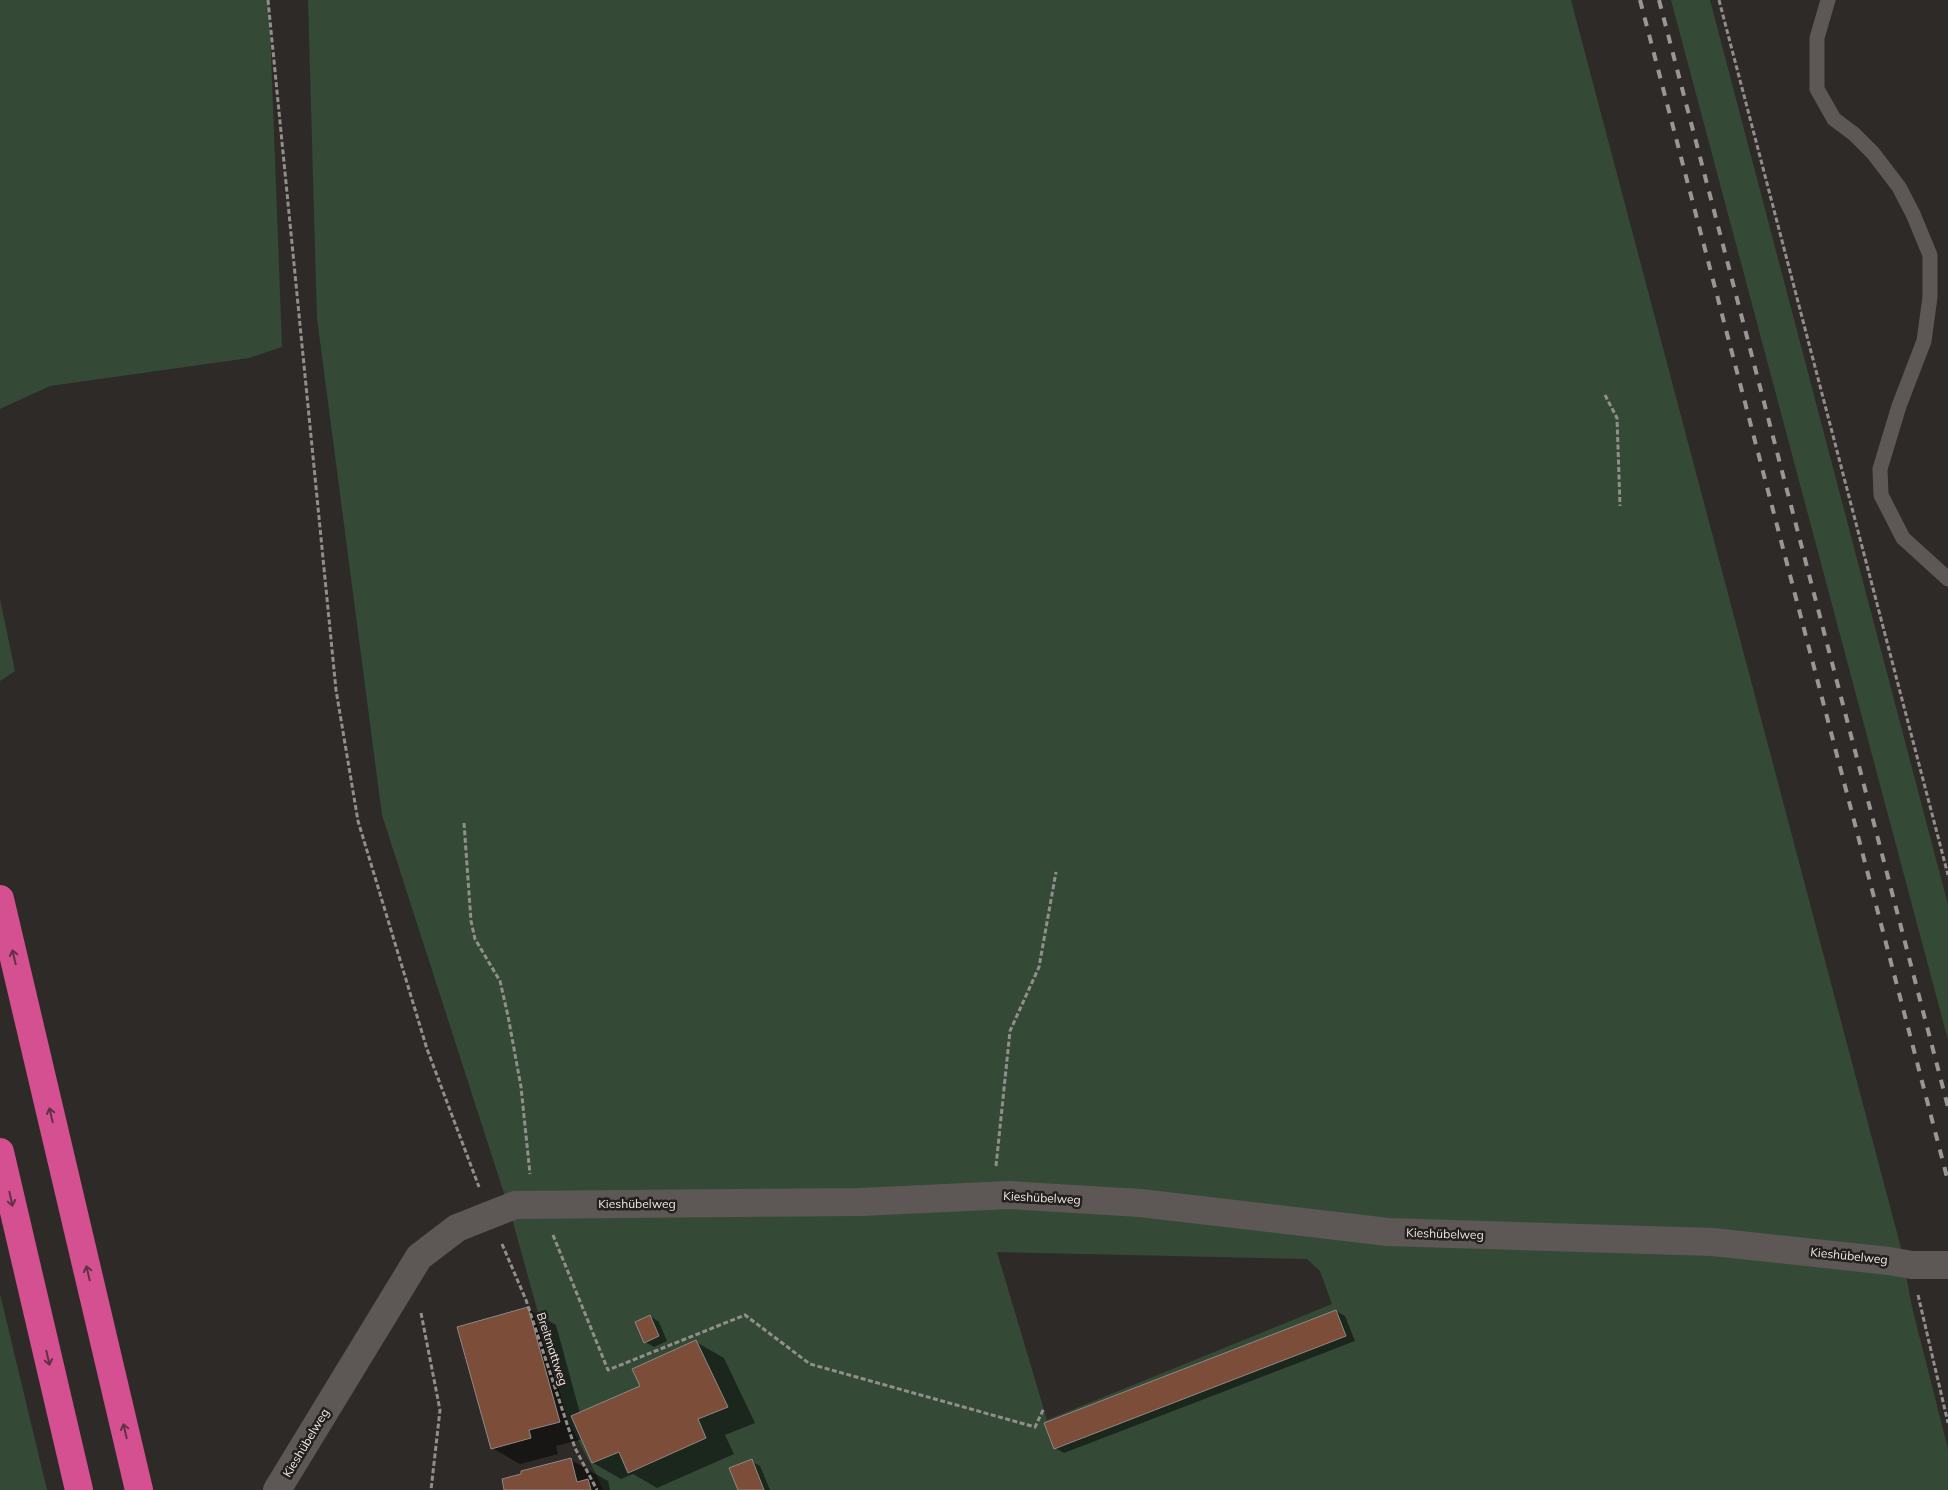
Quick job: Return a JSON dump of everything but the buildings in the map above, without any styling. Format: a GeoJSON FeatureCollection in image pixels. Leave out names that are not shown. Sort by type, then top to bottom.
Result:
{"type":"FeatureCollection","features":[{"type":"Feature","properties":{"kind":"highway"},"geometry":{"type":"LineString","coordinates":[[0,899],[138,1484]]}},
{"type":"Feature","properties":{"kind":"highway"},"geometry":{"type":"LineString","coordinates":[[0,1152],[79,1490]]}},
{"type":"Feature","properties":{"kind":"street","name":"Kieshübelweg"},"geometry":{"type":"LineString","coordinates":[[277,1490],[419,1257],[457,1228],[514,1205],[861,1202],[1009,1195],[1140,1204],[1388,1232],[1713,1242],[1912,1265],[1948,1265]]}},
{"type":"Feature","properties":{"kind":"lane"},"geometry":{"type":"LineString","coordinates":[[1828,0],[1817,38],[1817,89],[1834,119],[1854,134],[1873,153],[1899,187],[1914,214],[1930,255],[1930,297],[1924,341],[1899,406],[1880,469],[1881,495],[1903,538],[1948,579]]}},
{"type":"Feature","properties":{"kind":"path","name":"Breitmattweg"},"geometry":{"type":"LineString","coordinates":[[268,0],[336,690],[358,821],[427,1049],[490,1214],[526,1300],[575,1448],[597,1490]]}},
{"type":"Feature","properties":{"kind":"path"},"geometry":{"type":"LineString","coordinates":[[1719,0],[1948,875]]}},
{"type":"Feature","properties":{"kind":"path"},"geometry":{"type":"LineString","coordinates":[[1605,395],[1618,418],[1620,506]]}},
{"type":"Feature","properties":{"kind":"path"},"geometry":{"type":"LineString","coordinates":[[464,822],[471,921],[475,939],[500,981],[520,1078],[536,1204],[608,1370],[746,1315],[810,1364],[1035,1427],[1044,1408]]}},
{"type":"Feature","properties":{"kind":"path"},"geometry":{"type":"LineString","coordinates":[[995,1196],[994,1186],[1010,1031],[1039,967],[1056,872]]}},
{"type":"Feature","properties":{"kind":"path"},"geometry":{"type":"LineString","coordinates":[[1912,1265],[1923,1321],[1948,1423]]}},
{"type":"Feature","properties":{"kind":"path"},"geometry":{"type":"LineString","coordinates":[[400,1288],[421,1312],[440,1410],[431,1490]]}},
{"type":"Feature","properties":{"kind":"green space"},"geometry":{"type":"Polygon","coordinates":[[[0,0],[269,0],[282,347],[249,358],[50,386],[0,409],[0,0]]]}},
{"type":"Feature","properties":{"kind":"green space"},"geometry":{"type":"Polygon","coordinates":[[[308,0],[1571,0],[1901,1248],[1912,1307],[1948,1449],[1948,1490],[603,1490],[568,1421],[511,1215],[382,815],[317,318],[308,0]],[[997,1252],[1047,1420],[1332,1304],[1320,1271],[1307,1259],[997,1252]]]}},
{"type":"Feature","properties":{"kind":"green space"},"geometry":{"type":"Polygon","coordinates":[[[1671,0],[1710,0],[1948,905],[1948,1040],[1671,0]]]}},
{"type":"Feature","properties":{"kind":"green space"},"geometry":{"type":"Polygon","coordinates":[[[0,599],[15,671],[0,681],[0,599]]]}},
{"type":"Feature","properties":{"kind":"green space"},"geometry":{"type":"Polygon","coordinates":[[[0,1294],[47,1490],[0,1490],[0,1294]]]}},
{"type":"Feature","properties":{"kind":"railway"},"geometry":{"type":"LineString","coordinates":[[1640,0],[1948,1181]]}},
{"type":"Feature","properties":{"kind":"railway"},"geometry":{"type":"LineString","coordinates":[[1659,0],[1948,1107]]}}]}
